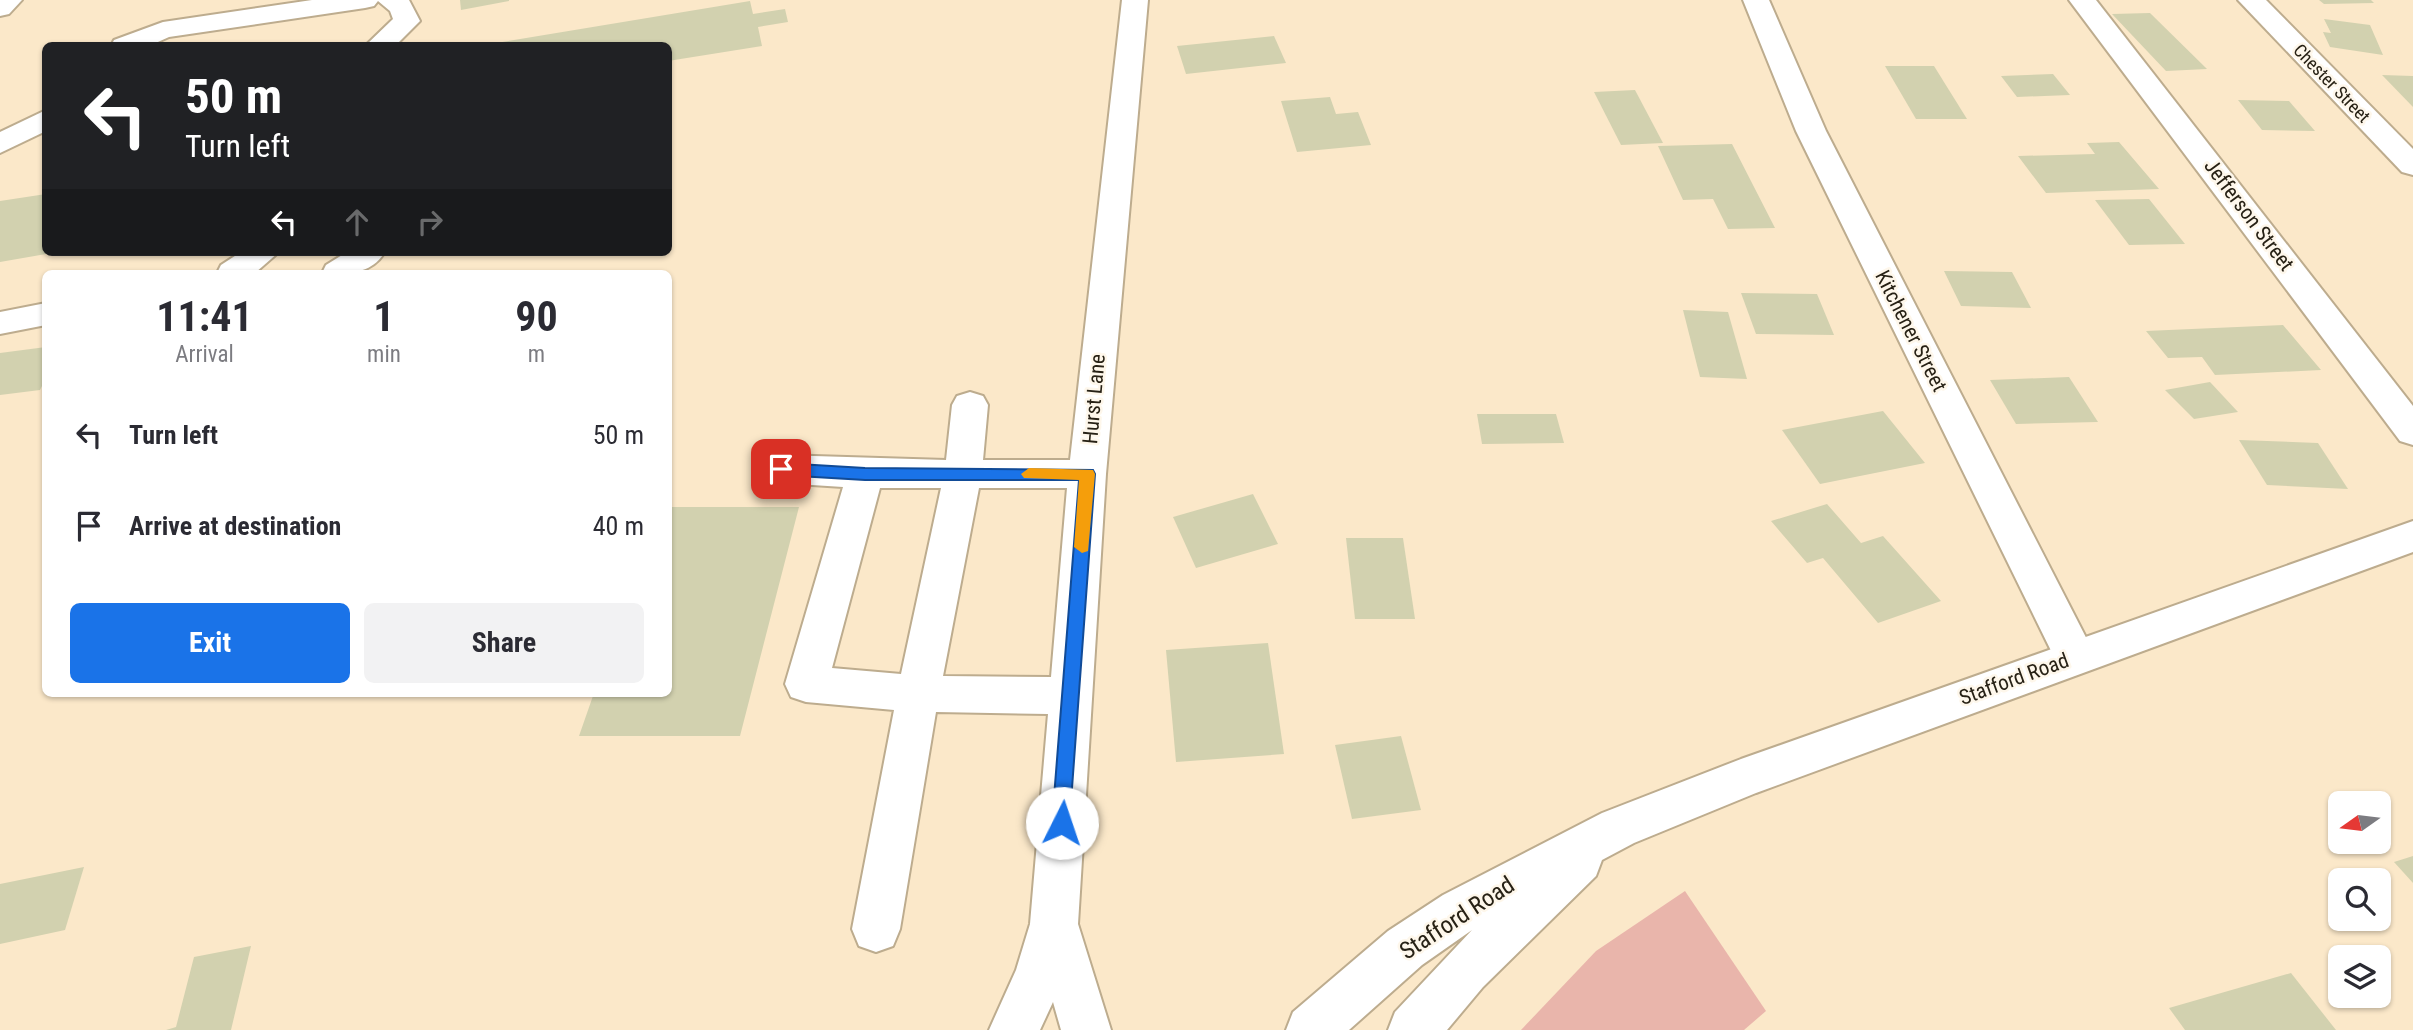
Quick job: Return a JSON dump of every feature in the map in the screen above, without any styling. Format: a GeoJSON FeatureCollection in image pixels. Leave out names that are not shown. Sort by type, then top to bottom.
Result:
{"type":"FeatureCollection","features":[{"type":"Feature","properties":{"kind":"street"},"geometry":{"type":"LineString","coordinates":[[0,8],[9,0]]}},
{"type":"Feature","properties":{"kind":"street"},"geometry":{"type":"LineString","coordinates":[[134,42],[163,30],[365,0]]}},
{"type":"Feature","properties":{"kind":"street"},"geometry":{"type":"LineString","coordinates":[[383,42],[407,21],[402,7],[390,0]]}},
{"type":"Feature","properties":{"kind":"street","name":"Hurst Lane"},"geometry":{"type":"LineString","coordinates":[[1014,1030],[1039,976],[1054,924],[1087,474],[1135,0]]}},
{"type":"Feature","properties":{"kind":"street","name":"Kitchener Street"},"geometry":{"type":"LineString","coordinates":[[1756,0],[1811,131],[2075,657]]}},
{"type":"Feature","properties":{"kind":"street","name":"Jefferson Street"},"geometry":{"type":"LineString","coordinates":[[2082,0],[2413,432]]}},
{"type":"Feature","properties":{"kind":"street","name":"Chester Street"},"geometry":{"type":"LineString","coordinates":[[2251,0],[2413,166]]}},
{"type":"Feature","properties":{"kind":"street"},"geometry":{"type":"LineString","coordinates":[[0,144],[42,121]]}},
{"type":"Feature","properties":{"kind":"street"},"geometry":{"type":"LineString","coordinates":[[237,270],[257,256]]}},
{"type":"Feature","properties":{"kind":"street"},"geometry":{"type":"LineString","coordinates":[[342,270],[363,256]]}},
{"type":"Feature","properties":{"kind":"street"},"geometry":{"type":"LineString","coordinates":[[0,323],[42,315]]}},
{"type":"Feature","properties":{"kind":"street"},"geometry":{"type":"LineString","coordinates":[[876,929],[918,694],[963,474],[970,405]]}},
{"type":"Feature","properties":{"kind":"street"},"geometry":{"type":"LineString","coordinates":[[781,469],[865,474],[1087,474]]}},
{"type":"Feature","properties":{"kind":"street"},"geometry":{"type":"LineString","coordinates":[[865,474],[806,684],[918,694],[1072,696]]}},
{"type":"Feature","properties":{"kind":"street","name":"Stafford Road"},"geometry":{"type":"LineString","coordinates":[[1311,1030],[1405,948],[1460,911],[1507,883],[1618,828],[2075,657],[2413,536]]}},
{"type":"Feature","properties":{"kind":"street","name":"Stafford Road"},"geometry":{"type":"LineString","coordinates":[[1413,1030],[1517,919],[1618,828]]}},
{"type":"Feature","properties":{"kind":"street","name":"Hurst Lane"},"geometry":{"type":"LineString","coordinates":[[1054,924],[1086,1030]]}},
{"type":"Feature","properties":{"kind":"shaded area"},"geometry":{"type":"Polygon","coordinates":[[[1685,891],[1766,1011],[1744,1030],[1521,1030],[1596,951],[1685,891]]]}},
{"type":"Feature","properties":{"kind":"building"},"geometry":{"type":"Polygon","coordinates":[[[460,0],[509,0],[509,1],[461,10],[460,0]]]}},
{"type":"Feature","properties":{"kind":"building"},"geometry":{"type":"Polygon","coordinates":[[[2319,0],[2371,0],[2374,3],[2324,4],[2319,0]]]}},
{"type":"Feature","properties":{"kind":"building"},"geometry":{"type":"Polygon","coordinates":[[[750,1],[753,14],[785,9],[788,22],[758,27],[762,46],[672,60],[672,42],[502,42],[750,1]]]}},
{"type":"Feature","properties":{"kind":"building"},"geometry":{"type":"Polygon","coordinates":[[[2150,13],[2207,69],[2166,71],[2112,14],[2150,13]]]}},
{"type":"Feature","properties":{"kind":"building"},"geometry":{"type":"Polygon","coordinates":[[[2324,19],[2370,25],[2383,55],[2330,47],[2323,32],[2331,33],[2324,19]]]}},
{"type":"Feature","properties":{"kind":"building"},"geometry":{"type":"Polygon","coordinates":[[[1274,36],[1286,63],[1186,74],[1177,46],[1274,36]]]}},
{"type":"Feature","properties":{"kind":"building"},"geometry":{"type":"Polygon","coordinates":[[[1885,66],[1934,66],[1967,119],[1916,119],[1885,66]]]}},
{"type":"Feature","properties":{"kind":"building"},"geometry":{"type":"Polygon","coordinates":[[[2053,74],[2070,95],[2017,97],[2001,76],[2053,74]]]}},
{"type":"Feature","properties":{"kind":"building"},"geometry":{"type":"Polygon","coordinates":[[[2382,75],[2413,76],[2413,107],[2382,75]]]}},
{"type":"Feature","properties":{"kind":"building"},"geometry":{"type":"Polygon","coordinates":[[[1635,90],[1663,143],[1621,145],[1594,92],[1635,90]]]}},
{"type":"Feature","properties":{"kind":"building"},"geometry":{"type":"Polygon","coordinates":[[[1330,97],[1336,114],[1358,112],[1371,145],[1297,152],[1281,101],[1330,97]]]}},
{"type":"Feature","properties":{"kind":"building"},"geometry":{"type":"Polygon","coordinates":[[[2238,100],[2289,101],[2315,131],[2262,130],[2238,100]]]}},
{"type":"Feature","properties":{"kind":"building"},"geometry":{"type":"Polygon","coordinates":[[[2119,142],[2159,189],[2046,193],[2018,156],[2095,154],[2087,143],[2119,142]]]}},
{"type":"Feature","properties":{"kind":"building"},"geometry":{"type":"Polygon","coordinates":[[[1732,144],[1775,228],[1728,229],[1713,199],[1683,200],[1658,146],[1732,144]]]}},
{"type":"Feature","properties":{"kind":"building"},"geometry":{"type":"Polygon","coordinates":[[[42,195],[42,255],[0,262],[0,201],[42,195]]]}},
{"type":"Feature","properties":{"kind":"building"},"geometry":{"type":"Polygon","coordinates":[[[2149,199],[2185,244],[2129,245],[2095,200],[2149,199]]]}},
{"type":"Feature","properties":{"kind":"building"},"geometry":{"type":"Polygon","coordinates":[[[1944,271],[2012,272],[2031,308],[1961,306],[1944,271]]]}},
{"type":"Feature","properties":{"kind":"building"},"geometry":{"type":"Polygon","coordinates":[[[1741,293],[1817,294],[1834,335],[1756,334],[1741,293]]]}},
{"type":"Feature","properties":{"kind":"building"},"geometry":{"type":"Polygon","coordinates":[[[1683,310],[1728,312],[1747,379],[1700,377],[1683,310]]]}},
{"type":"Feature","properties":{"kind":"building"},"geometry":{"type":"Polygon","coordinates":[[[2283,325],[2321,370],[2215,375],[2202,357],[2168,358],[2146,331],[2283,325]]]}},
{"type":"Feature","properties":{"kind":"building"},"geometry":{"type":"Polygon","coordinates":[[[42,348],[40,390],[0,395],[0,353],[42,348]]]}},
{"type":"Feature","properties":{"kind":"building"},"geometry":{"type":"Polygon","coordinates":[[[2069,377],[2098,422],[2016,424],[1990,380],[2069,377]]]}},
{"type":"Feature","properties":{"kind":"building"},"geometry":{"type":"Polygon","coordinates":[[[2210,382],[2238,412],[2194,419],[2165,390],[2210,382]]]}},
{"type":"Feature","properties":{"kind":"building"},"geometry":{"type":"Polygon","coordinates":[[[1883,411],[1925,463],[1820,484],[1782,430],[1883,411]]]}},
{"type":"Feature","properties":{"kind":"building"},"geometry":{"type":"Polygon","coordinates":[[[1477,414],[1556,414],[1564,443],[1482,444],[1477,414]]]}},
{"type":"Feature","properties":{"kind":"building"},"geometry":{"type":"Polygon","coordinates":[[[2239,440],[2318,443],[2348,489],[2267,485],[2239,440]]]}},
{"type":"Feature","properties":{"kind":"building"},"geometry":{"type":"Polygon","coordinates":[[[1253,494],[1278,544],[1196,568],[1173,517],[1253,494]]]}},
{"type":"Feature","properties":{"kind":"building"},"geometry":{"type":"Polygon","coordinates":[[[1827,504],[1861,543],[1883,536],[1941,601],[1878,623],[1823,558],[1807,563],[1771,521],[1827,504]]]}},
{"type":"Feature","properties":{"kind":"building"},"geometry":{"type":"Polygon","coordinates":[[[672,507],[799,507],[740,736],[579,736],[593,697],[672,697],[672,507]]]}},
{"type":"Feature","properties":{"kind":"building"},"geometry":{"type":"Polygon","coordinates":[[[1346,538],[1403,538],[1415,619],[1355,619],[1346,538]]]}},
{"type":"Feature","properties":{"kind":"building"},"geometry":{"type":"Polygon","coordinates":[[[1268,643],[1284,754],[1176,762],[1166,650],[1268,643]]]}},
{"type":"Feature","properties":{"kind":"building"},"geometry":{"type":"Polygon","coordinates":[[[1401,736],[1421,810],[1352,819],[1335,745],[1401,736]]]}},
{"type":"Feature","properties":{"kind":"building"},"geometry":{"type":"Polygon","coordinates":[[[2413,856],[2413,883],[2394,862],[2413,856]]]}},
{"type":"Feature","properties":{"kind":"building"},"geometry":{"type":"Polygon","coordinates":[[[84,867],[65,930],[0,944],[0,884],[84,867]]]}},
{"type":"Feature","properties":{"kind":"building"},"geometry":{"type":"Polygon","coordinates":[[[251,946],[231,1030],[166,1030],[176,1027],[194,957],[251,946]]]}},
{"type":"Feature","properties":{"kind":"building"},"geometry":{"type":"Polygon","coordinates":[[[2291,973],[2336,1030],[2185,1030],[2169,1008],[2291,973]]]}},
{"type":"Feature","properties":{"kind":"slow traffic"},"geometry":{"type":"LineString","coordinates":[[1029,474],[1087,474],[1082,547]]}},
{"type":"Feature","properties":{"kind":"route"},"geometry":{"type":"LineString","coordinates":[[781,469],[865,474],[1087,474],[1062,823]]}}]}
